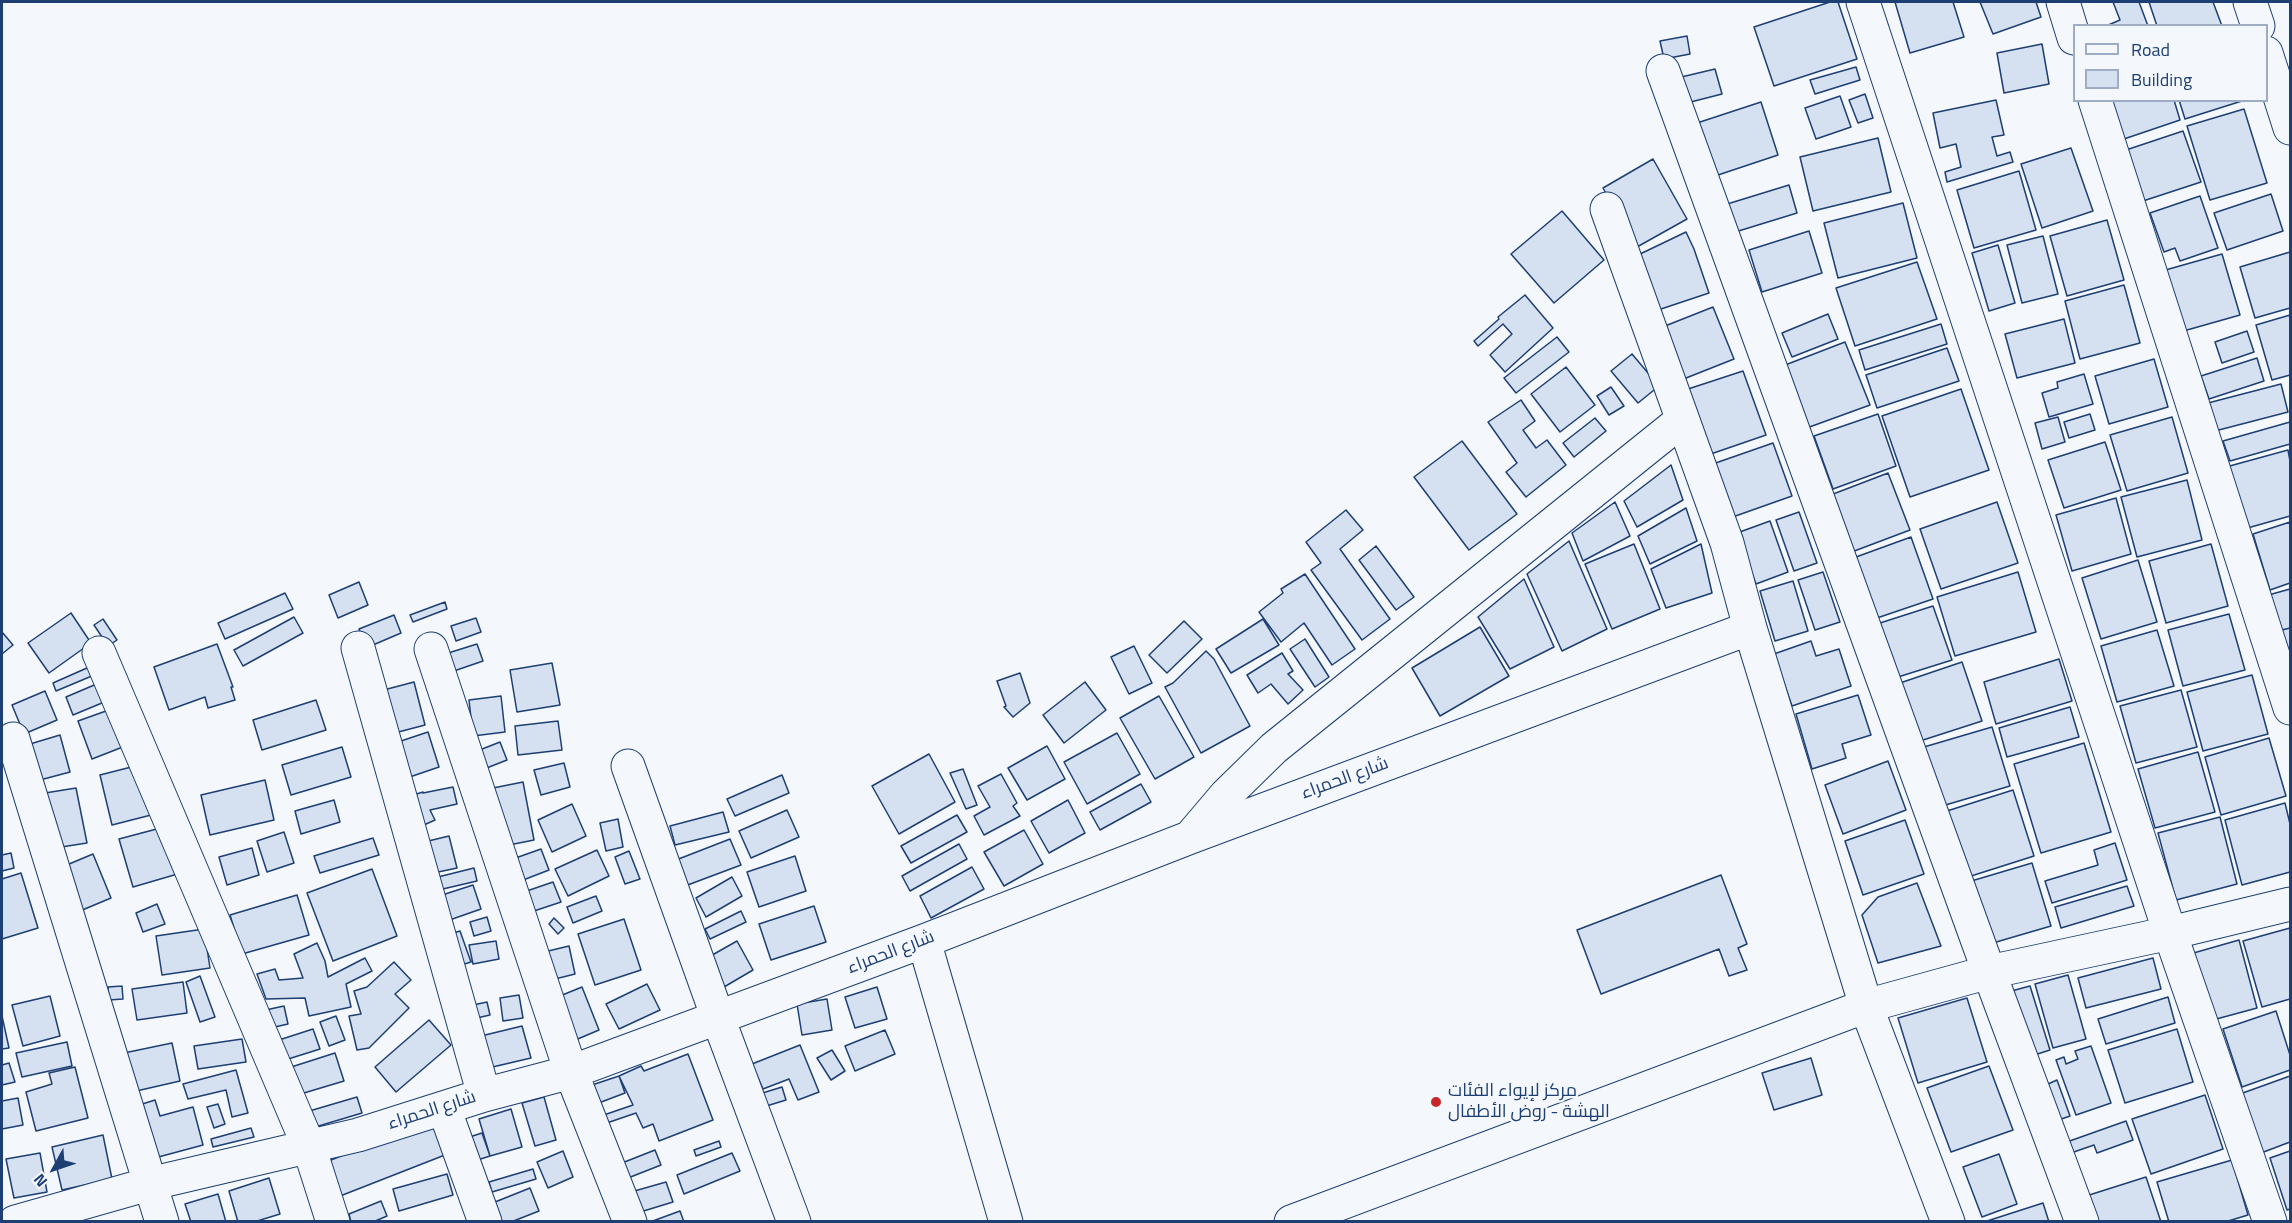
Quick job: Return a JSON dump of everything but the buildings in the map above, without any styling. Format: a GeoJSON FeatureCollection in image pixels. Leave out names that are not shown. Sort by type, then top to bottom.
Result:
{"type":"FeatureCollection","features":[{"type":"Feature","properties":{"kind":"street"},"geometry":{"type":"LineString","coordinates":[[1863,2],[2170,933],[2270,1221]]}},
{"type":"Feature","properties":{"kind":"street"},"geometry":{"type":"LineString","coordinates":[[2063,2],[2073,35]]}},
{"type":"Feature","properties":{"kind":"street"},"geometry":{"type":"LineString","coordinates":[[2250,2],[2257,24]]}},
{"type":"Feature","properties":{"kind":"street"},"geometry":{"type":"LineString","coordinates":[[2268,59],[2290,128]]}},
{"type":"Feature","properties":{"kind":"street"},"geometry":{"type":"LineString","coordinates":[[1664,71],[1989,972],[2082,1221]]}},
{"type":"Feature","properties":{"kind":"street"},"geometry":{"type":"LineString","coordinates":[[2096,102],[2290,708]]}},
{"type":"Feature","properties":{"kind":"street"},"geometry":{"type":"LineString","coordinates":[[1607,208],[1727,543],[1750,628],[1866,1006],[1948,1221]]}},
{"type":"Feature","properties":{"kind":"street"},"geometry":{"type":"LineString","coordinates":[[1191,837],[1226,795],[1274,747],[1682,420]]}},
{"type":"Feature","properties":{"kind":"street","name":"شارع الحمراء"},"geometry":{"type":"LineString","coordinates":[[15,1221],[149,1184],[309,1147],[484,1095],[571,1072],[924,941],[1191,837],[1750,628]]}},
{"type":"Feature","properties":{"kind":"street"},"geometry":{"type":"LineString","coordinates":[[358,648],[484,1095]]}},
{"type":"Feature","properties":{"kind":"street"},"geometry":{"type":"LineString","coordinates":[[431,649],[571,1072],[630,1221]]}},
{"type":"Feature","properties":{"kind":"street"},"geometry":{"type":"LineString","coordinates":[[99,653],[309,1147],[333,1221]]}},
{"type":"Feature","properties":{"kind":"street"},"geometry":{"type":"LineString","coordinates":[[13,739],[162,1221]]}},
{"type":"Feature","properties":{"kind":"street"},"geometry":{"type":"LineString","coordinates":[[628,766],[718,1018],[794,1221]]}},
{"type":"Feature","properties":{"kind":"street"},"geometry":{"type":"LineString","coordinates":[[1291,1221],[1866,1006],[1989,972],[2170,933],[2290,904]]}},
{"type":"Feature","properties":{"kind":"street"},"geometry":{"type":"LineString","coordinates":[[924,941],[1006,1221]]}},
{"type":"Feature","properties":{"kind":"street"},"geometry":{"type":"LineString","coordinates":[[444,1108],[485,1221]]}},
{"type":"Feature","properties":{"kind":"street"},"geometry":{"type":"LineString","coordinates":[[2,1207],[6,1221]]}},
{"type":"Feature","properties":{"kind":"place","name":"مركز لإيواء الفئات الهشة - روض الأطفال"},"geometry":{"type":"Point","coordinates":[1436,1102]}}]}
